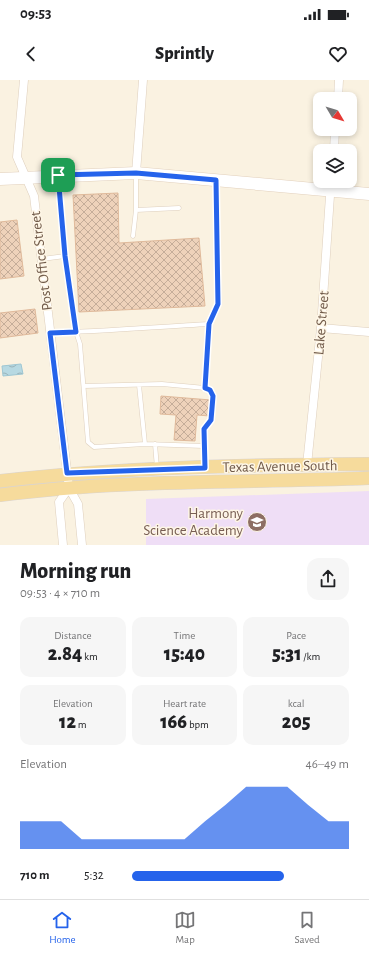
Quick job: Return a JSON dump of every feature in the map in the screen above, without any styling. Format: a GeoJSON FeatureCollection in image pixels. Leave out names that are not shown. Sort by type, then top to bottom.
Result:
{"type":"FeatureCollection","features":[{"type":"Feature","properties":{"kind":"main road","name":"Texas Avenue South"},"geometry":{"type":"LineString","coordinates":[[0,481],[67,473],[157,469],[369,464]]}},
{"type":"Feature","properties":{"kind":"main road","name":"Texas Avenue South"},"geometry":{"type":"LineString","coordinates":[[0,495],[69,488],[188,482],[369,478]]}},
{"type":"Feature","properties":{"kind":"street","name":"Post Office Street"},"geometry":{"type":"LineString","coordinates":[[24,80],[17,157],[34,196],[69,488],[78,504],[82,545]]}},
{"type":"Feature","properties":{"kind":"street"},"geometry":{"type":"LineString","coordinates":[[136,173],[143,80]]}},
{"type":"Feature","properties":{"kind":"street"},"geometry":{"type":"LineString","coordinates":[[338,92],[339,80]]}},
{"type":"Feature","properties":{"kind":"street"},"geometry":{"type":"LineString","coordinates":[[0,179],[58,175],[136,173],[216,180],[313,185]]}},
{"type":"Feature","properties":{"kind":"street","name":"Lake Street"},"geometry":{"type":"LineString","coordinates":[[307,465],[321,328],[331,188]]}},
{"type":"Feature","properties":{"kind":"street"},"geometry":{"type":"LineString","coordinates":[[340,188],[369,194]]}},
{"type":"Feature","properties":{"kind":"street"},"geometry":{"type":"LineString","coordinates":[[321,328],[369,332]]}},
{"type":"Feature","properties":{"kind":"street"},"geometry":{"type":"LineString","coordinates":[[63,545],[59,502],[69,488]]}},
{"type":"Feature","properties":{"kind":"lane"},"geometry":{"type":"LineString","coordinates":[[133,236],[136,210],[136,173]]}},
{"type":"Feature","properties":{"kind":"lane"},"geometry":{"type":"LineString","coordinates":[[58,175],[65,256],[76,332],[80,344],[88,442],[94,447],[145,444],[204,446]]}},
{"type":"Feature","properties":{"kind":"lane"},"geometry":{"type":"LineString","coordinates":[[205,388],[209,324],[218,304],[216,180]]}},
{"type":"Feature","properties":{"kind":"lane"},"geometry":{"type":"LineString","coordinates":[[136,210],[179,208]]}},
{"type":"Feature","properties":{"kind":"lane"},"geometry":{"type":"LineString","coordinates":[[41,259],[65,256]]}},
{"type":"Feature","properties":{"kind":"lane"},"geometry":{"type":"LineString","coordinates":[[50,333],[209,324]]}},
{"type":"Feature","properties":{"kind":"lane"},"geometry":{"type":"LineString","coordinates":[[84,386],[162,384],[205,388],[210,390],[213,396],[211,420],[204,429],[205,468]]}},
{"type":"Feature","properties":{"kind":"lane"},"geometry":{"type":"LineString","coordinates":[[139,385],[145,444]]}},
{"type":"Feature","properties":{"kind":"lane"},"geometry":{"type":"LineString","coordinates":[[155,444],[157,469]]}},
{"type":"Feature","properties":{"kind":"shaded area","name":"Harmony Science Academy"},"geometry":{"type":"Polygon","coordinates":[[[369,491],[369,545],[146,545],[146,499],[369,491]]]}},
{"type":"Feature","properties":{"kind":"water"},"geometry":{"type":"Polygon","coordinates":[[[21,364],[23,374],[3,376],[2,366],[21,364]]]}},
{"type":"Feature","properties":{"kind":"building"},"geometry":{"type":"Polygon","coordinates":[[[118,193],[119,243],[199,238],[205,306],[79,312],[73,195],[118,193]]]}},
{"type":"Feature","properties":{"kind":"building"},"geometry":{"type":"Polygon","coordinates":[[[17,220],[24,276],[0,279],[0,222],[17,220]]]}},
{"type":"Feature","properties":{"kind":"building"},"geometry":{"type":"Polygon","coordinates":[[[35,309],[38,333],[0,338],[0,313],[35,309]]]}},
{"type":"Feature","properties":{"kind":"building"},"geometry":{"type":"Polygon","coordinates":[[[161,396],[211,400],[210,416],[197,415],[195,441],[174,440],[176,415],[160,414],[161,396]]]}},
{"type":"Feature","properties":{"kind":"place","name":"Harmony Science Academy"},"geometry":{"type":"Point","coordinates":[257,522]}},
{"type":"Feature","properties":{"kind":"route"},"geometry":{"type":"LineString","coordinates":[[136,173],[216,180],[218,304],[209,324],[205,388],[210,390],[213,396],[211,420],[204,429],[205,468],[67,473],[50,333],[76,332],[65,256],[58,175],[136,173]]}}]}
